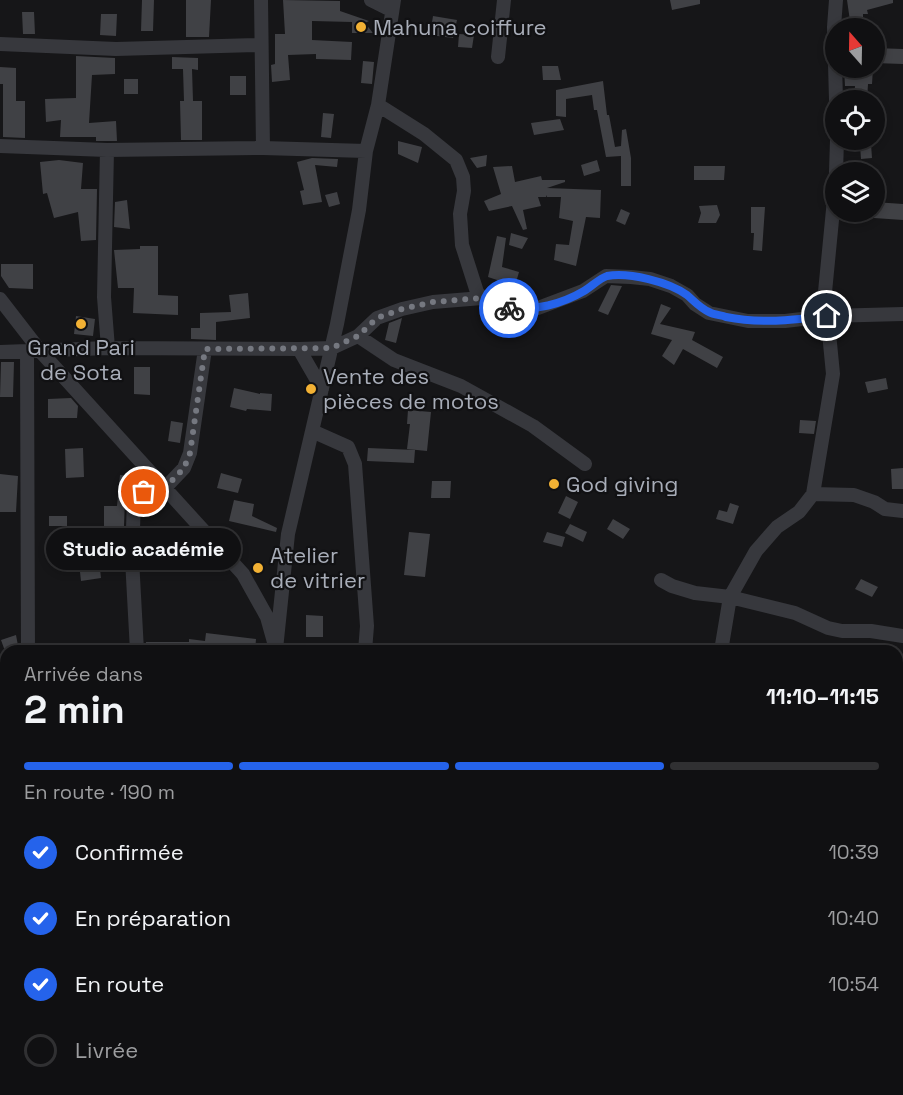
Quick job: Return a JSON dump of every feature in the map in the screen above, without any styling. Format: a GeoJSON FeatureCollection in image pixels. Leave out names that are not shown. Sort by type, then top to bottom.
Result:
{"type":"FeatureCollection","features":[{"type":"Feature","properties":{"kind":"street"},"geometry":{"type":"LineString","coordinates":[[261,0],[263,148]]}},
{"type":"Feature","properties":{"kind":"street"},"geometry":{"type":"LineString","coordinates":[[277,645],[288,534],[332,348],[359,210],[366,151],[378,105],[393,5],[371,0]]}},
{"type":"Feature","properties":{"kind":"street"},"geometry":{"type":"LineString","coordinates":[[498,57],[504,0]]}},
{"type":"Feature","properties":{"kind":"street"},"geometry":{"type":"LineString","coordinates":[[836,0],[834,37],[836,90]]}},
{"type":"Feature","properties":{"kind":"street"},"geometry":{"type":"LineString","coordinates":[[0,44],[116,49],[260,45]]}},
{"type":"Feature","properties":{"kind":"street"},"geometry":{"type":"LineString","coordinates":[[378,105],[434,141],[456,160],[463,184],[460,214],[462,245],[477,292],[482,298]]}},
{"type":"Feature","properties":{"kind":"street"},"geometry":{"type":"LineString","coordinates":[[0,146],[107,150],[263,148],[366,151]]}},
{"type":"Feature","properties":{"kind":"street"},"geometry":{"type":"LineString","coordinates":[[107,150],[104,297],[108,348]]}},
{"type":"Feature","properties":{"kind":"street"},"geometry":{"type":"LineString","coordinates":[[722,645],[730,597],[756,551],[777,527],[799,512],[813,494],[833,374],[827,316],[826,273],[831,222]]}},
{"type":"Feature","properties":{"kind":"street"},"geometry":{"type":"LineString","coordinates":[[0,352],[108,348],[332,348],[358,336],[377,318],[402,309],[433,302],[482,298],[511,309],[538,308],[583,291],[606,276],[650,279],[671,286],[709,313],[748,321],[903,314]]}},
{"type":"Feature","properties":{"kind":"street"},"geometry":{"type":"LineString","coordinates":[[0,299],[34,352],[165,488],[243,574],[267,617],[275,645]]}},
{"type":"Feature","properties":{"kind":"street"},"geometry":{"type":"LineString","coordinates":[[358,336],[394,360],[461,386],[533,426],[585,464]]}},
{"type":"Feature","properties":{"kind":"street"},"geometry":{"type":"LineString","coordinates":[[137,645],[132,559],[134,500],[144,492],[165,488],[184,468],[190,453],[205,349]]}},
{"type":"Feature","properties":{"kind":"street"},"geometry":{"type":"LineString","coordinates":[[300,349],[322,389]]}},
{"type":"Feature","properties":{"kind":"street"},"geometry":{"type":"LineString","coordinates":[[28,645],[34,352]]}},
{"type":"Feature","properties":{"kind":"street"},"geometry":{"type":"LineString","coordinates":[[312,431],[348,447],[355,464],[367,626],[365,645]]}},
{"type":"Feature","properties":{"kind":"street"},"geometry":{"type":"LineString","coordinates":[[813,494],[854,495],[874,502],[885,509],[903,511]]}},
{"type":"Feature","properties":{"kind":"street"},"geometry":{"type":"LineString","coordinates":[[661,580],[695,593],[730,597],[795,613],[828,628],[903,636]]}},
{"type":"Feature","properties":{"kind":"street"},"geometry":{"type":"LineString","coordinates":[[903,1086],[903,1095]]}},
{"type":"Feature","properties":{"kind":"building"},"geometry":{"type":"Polygon","coordinates":[[[142,0],[154,0],[153,31],[141,31],[142,0]]]}},
{"type":"Feature","properties":{"kind":"building"},"geometry":{"type":"Polygon","coordinates":[[[186,0],[211,0],[209,37],[186,37],[186,0]]]}},
{"type":"Feature","properties":{"kind":"building"},"geometry":{"type":"Polygon","coordinates":[[[283,0],[340,1],[340,11],[369,21],[365,23],[373,33],[352,33],[352,22],[312,21],[312,40],[352,42],[351,60],[316,59],[316,54],[288,55],[290,80],[272,82],[271,65],[275,64],[275,34],[285,34],[283,0]]]}},
{"type":"Feature","properties":{"kind":"building"},"geometry":{"type":"Polygon","coordinates":[[[670,0],[700,0],[700,4],[672,10],[670,0]]]}},
{"type":"Feature","properties":{"kind":"building"},"geometry":{"type":"Polygon","coordinates":[[[847,0],[893,0],[893,3],[867,10],[868,14],[863,14],[863,18],[850,18],[847,0]]]}},
{"type":"Feature","properties":{"kind":"building"},"geometry":{"type":"Polygon","coordinates":[[[22,12],[34,12],[35,34],[23,34],[22,12]]]}},
{"type":"Feature","properties":{"kind":"building"},"geometry":{"type":"Polygon","coordinates":[[[101,14],[117,14],[116,36],[100,35],[101,14]]]}},
{"type":"Feature","properties":{"kind":"building"},"geometry":{"type":"Polygon","coordinates":[[[433,16],[457,20],[453,38],[430,35],[433,16]]]}},
{"type":"Feature","properties":{"kind":"building"},"geometry":{"type":"Polygon","coordinates":[[[459,34],[474,35],[472,48],[458,47],[459,34]]]}},
{"type":"Feature","properties":{"kind":"building"},"geometry":{"type":"Polygon","coordinates":[[[885,48],[903,49],[903,64],[885,63],[885,48]]]}},
{"type":"Feature","properties":{"kind":"building"},"geometry":{"type":"Polygon","coordinates":[[[76,56],[115,58],[115,74],[92,75],[89,123],[116,121],[117,141],[96,141],[96,137],[60,137],[61,120],[46,122],[45,99],[76,98],[76,56]]]}},
{"type":"Feature","properties":{"kind":"building"},"geometry":{"type":"Polygon","coordinates":[[[172,57],[198,58],[198,70],[192,69],[193,101],[202,101],[202,140],[181,140],[180,101],[184,101],[183,69],[172,69],[172,57]]]}},
{"type":"Feature","properties":{"kind":"building"},"geometry":{"type":"Polygon","coordinates":[[[363,61],[374,62],[372,84],[361,83],[363,61]]]}},
{"type":"Feature","properties":{"kind":"building"},"geometry":{"type":"Polygon","coordinates":[[[542,66],[558,66],[561,80],[543,80],[542,66]]]}},
{"type":"Feature","properties":{"kind":"building"},"geometry":{"type":"Polygon","coordinates":[[[0,67],[16,68],[16,101],[25,101],[25,138],[3,137],[3,84],[0,84],[0,67]]]}},
{"type":"Feature","properties":{"kind":"building"},"geometry":{"type":"Polygon","coordinates":[[[230,76],[246,76],[246,95],[230,95],[230,76]]]}},
{"type":"Feature","properties":{"kind":"building"},"geometry":{"type":"Polygon","coordinates":[[[845,78],[872,78],[872,84],[868,84],[868,90],[855,90],[855,86],[845,86],[845,78]]]}},
{"type":"Feature","properties":{"kind":"building"},"geometry":{"type":"Polygon","coordinates":[[[124,79],[138,79],[138,94],[124,94],[124,79]]]}},
{"type":"Feature","properties":{"kind":"building"},"geometry":{"type":"Polygon","coordinates":[[[603,81],[607,115],[609,115],[615,147],[621,146],[622,130],[626,129],[631,158],[631,186],[621,186],[621,156],[606,157],[592,95],[566,99],[566,117],[556,116],[556,90],[603,81]]]}},
{"type":"Feature","properties":{"kind":"building"},"geometry":{"type":"Polygon","coordinates":[[[323,113],[334,114],[331,138],[321,137],[323,113]]]}},
{"type":"Feature","properties":{"kind":"building"},"geometry":{"type":"Polygon","coordinates":[[[560,119],[564,130],[534,135],[531,123],[560,119]]]}},
{"type":"Feature","properties":{"kind":"building"},"geometry":{"type":"Polygon","coordinates":[[[398,141],[422,147],[418,163],[398,154],[398,141]]]}},
{"type":"Feature","properties":{"kind":"building"},"geometry":{"type":"Polygon","coordinates":[[[860,150],[871,150],[872,158],[861,159],[860,150]]]}},
{"type":"Feature","properties":{"kind":"building"},"geometry":{"type":"Polygon","coordinates":[[[487,155],[486,166],[477,168],[470,158],[487,155]]]}},
{"type":"Feature","properties":{"kind":"building"},"geometry":{"type":"Polygon","coordinates":[[[312,158],[338,159],[337,167],[315,165],[322,202],[303,205],[300,191],[304,190],[297,162],[312,158]]]}},
{"type":"Feature","properties":{"kind":"building"},"geometry":{"type":"Polygon","coordinates":[[[59,160],[83,163],[81,189],[97,189],[96,240],[81,241],[78,212],[54,218],[47,193],[43,194],[40,162],[59,160]]]}},
{"type":"Feature","properties":{"kind":"building"},"geometry":{"type":"Polygon","coordinates":[[[597,160],[600,171],[584,176],[581,165],[597,160]]]}},
{"type":"Feature","properties":{"kind":"building"},"geometry":{"type":"Polygon","coordinates":[[[512,166],[515,182],[541,176],[542,180],[565,180],[565,182],[547,188],[601,190],[600,218],[586,217],[576,266],[554,260],[556,244],[569,245],[573,221],[559,218],[561,197],[547,197],[547,195],[538,197],[541,206],[523,210],[527,229],[523,230],[512,206],[489,211],[484,201],[501,194],[493,167],[512,166]]]}},
{"type":"Feature","properties":{"kind":"building"},"geometry":{"type":"Polygon","coordinates":[[[694,166],[725,166],[724,180],[694,180],[694,166]]]}},
{"type":"Feature","properties":{"kind":"building"},"geometry":{"type":"Polygon","coordinates":[[[337,192],[340,204],[329,207],[325,195],[337,192]]]}},
{"type":"Feature","properties":{"kind":"building"},"geometry":{"type":"Polygon","coordinates":[[[127,200],[130,229],[114,227],[115,202],[127,200]]]}},
{"type":"Feature","properties":{"kind":"building"},"geometry":{"type":"Polygon","coordinates":[[[885,203],[903,204],[903,220],[885,219],[885,203]]]}},
{"type":"Feature","properties":{"kind":"building"},"geometry":{"type":"Polygon","coordinates":[[[717,205],[720,215],[716,223],[698,223],[701,213],[699,206],[717,205]]]}},
{"type":"Feature","properties":{"kind":"building"},"geometry":{"type":"Polygon","coordinates":[[[751,207],[765,207],[762,251],[753,250],[751,207]]]}},
{"type":"Feature","properties":{"kind":"building"},"geometry":{"type":"Polygon","coordinates":[[[621,209],[630,213],[625,225],[616,221],[621,209]]]}},
{"type":"Feature","properties":{"kind":"building"},"geometry":{"type":"Polygon","coordinates":[[[511,233],[528,238],[522,249],[509,245],[511,233]]]}},
{"type":"Feature","properties":{"kind":"building"},"geometry":{"type":"Polygon","coordinates":[[[497,236],[506,238],[502,267],[519,272],[515,286],[488,277],[497,236]]]}},
{"type":"Feature","properties":{"kind":"building"},"geometry":{"type":"Polygon","coordinates":[[[140,246],[158,246],[158,295],[178,296],[178,315],[133,313],[134,288],[118,288],[114,250],[140,249],[140,246]]]}},
{"type":"Feature","properties":{"kind":"building"},"geometry":{"type":"Polygon","coordinates":[[[1,264],[33,264],[33,289],[9,288],[1,276],[1,264]]]}},
{"type":"Feature","properties":{"kind":"building"},"geometry":{"type":"Polygon","coordinates":[[[611,285],[622,286],[608,315],[598,311],[611,285]]]}},
{"type":"Feature","properties":{"kind":"building"},"geometry":{"type":"Polygon","coordinates":[[[248,293],[250,318],[216,322],[216,340],[191,339],[191,328],[200,328],[200,313],[231,312],[229,295],[248,293]]]}},
{"type":"Feature","properties":{"kind":"building"},"geometry":{"type":"Polygon","coordinates":[[[661,304],[671,308],[660,324],[695,332],[692,340],[723,357],[717,368],[683,349],[674,365],[662,356],[672,340],[651,334],[661,304]]]}},
{"type":"Feature","properties":{"kind":"building"},"geometry":{"type":"Polygon","coordinates":[[[76,316],[95,319],[93,336],[74,334],[76,316]]]}},
{"type":"Feature","properties":{"kind":"building"},"geometry":{"type":"Polygon","coordinates":[[[402,318],[396,343],[385,340],[389,323],[402,318]]]}},
{"type":"Feature","properties":{"kind":"building"},"geometry":{"type":"Polygon","coordinates":[[[1,362],[14,362],[13,397],[0,397],[1,362]]]}},
{"type":"Feature","properties":{"kind":"building"},"geometry":{"type":"Polygon","coordinates":[[[134,367],[150,367],[150,395],[134,394],[134,367]]]}},
{"type":"Feature","properties":{"kind":"building"},"geometry":{"type":"Polygon","coordinates":[[[886,378],[888,389],[868,393],[865,382],[886,378]]]}},
{"type":"Feature","properties":{"kind":"building"},"geometry":{"type":"Polygon","coordinates":[[[234,388],[260,394],[272,394],[271,411],[247,409],[246,411],[230,407],[234,388]]]}},
{"type":"Feature","properties":{"kind":"building"},"geometry":{"type":"Polygon","coordinates":[[[71,398],[78,406],[77,418],[48,418],[48,399],[71,398]]]}},
{"type":"Feature","properties":{"kind":"building"},"geometry":{"type":"Polygon","coordinates":[[[408,410],[431,412],[427,451],[407,449],[410,424],[407,424],[408,410]]]}},
{"type":"Feature","properties":{"kind":"building"},"geometry":{"type":"Polygon","coordinates":[[[800,420],[816,421],[814,434],[799,433],[800,420]]]}},
{"type":"Feature","properties":{"kind":"building"},"geometry":{"type":"Polygon","coordinates":[[[171,421],[183,423],[180,443],[168,441],[171,421]]]}},
{"type":"Feature","properties":{"kind":"building"},"geometry":{"type":"Polygon","coordinates":[[[83,448],[84,477],[66,478],[65,449],[83,448]]]}},
{"type":"Feature","properties":{"kind":"building"},"geometry":{"type":"Polygon","coordinates":[[[368,448],[415,450],[414,463],[367,461],[368,448]]]}},
{"type":"Feature","properties":{"kind":"building"},"geometry":{"type":"Polygon","coordinates":[[[903,468],[903,489],[892,489],[891,469],[903,468]]]}},
{"type":"Feature","properties":{"kind":"building"},"geometry":{"type":"Polygon","coordinates":[[[221,473],[242,479],[238,493],[217,488],[221,473]]]}},
{"type":"Feature","properties":{"kind":"building"},"geometry":{"type":"Polygon","coordinates":[[[0,474],[18,476],[16,512],[0,512],[0,474]]]}},
{"type":"Feature","properties":{"kind":"building"},"geometry":{"type":"Polygon","coordinates":[[[120,475],[134,476],[132,489],[125,498],[124,526],[104,526],[104,506],[117,506],[120,475]]]}},
{"type":"Feature","properties":{"kind":"building"},"geometry":{"type":"Polygon","coordinates":[[[432,481],[451,481],[450,498],[431,498],[432,481]]]}},
{"type":"Feature","properties":{"kind":"building"},"geometry":{"type":"Polygon","coordinates":[[[566,496],[578,502],[570,519],[558,513],[566,496]]]}},
{"type":"Feature","properties":{"kind":"building"},"geometry":{"type":"Polygon","coordinates":[[[234,500],[254,504],[252,516],[277,528],[276,532],[229,521],[234,500]]]}},
{"type":"Feature","properties":{"kind":"building"},"geometry":{"type":"Polygon","coordinates":[[[730,503],[739,506],[733,524],[716,519],[719,510],[727,512],[730,503]]]}},
{"type":"Feature","properties":{"kind":"building"},"geometry":{"type":"Polygon","coordinates":[[[49,516],[67,516],[67,526],[49,526],[49,516]]]}},
{"type":"Feature","properties":{"kind":"building"},"geometry":{"type":"Polygon","coordinates":[[[613,519],[630,529],[623,539],[607,529],[613,519]]]}},
{"type":"Feature","properties":{"kind":"building"},"geometry":{"type":"Polygon","coordinates":[[[570,524],[587,532],[583,542],[565,533],[570,524]]]}},
{"type":"Feature","properties":{"kind":"building"},"geometry":{"type":"Polygon","coordinates":[[[409,532],[430,534],[425,577],[404,575],[409,532]]]}},
{"type":"Feature","properties":{"kind":"building"},"geometry":{"type":"Polygon","coordinates":[[[547,532],[565,537],[562,547],[543,542],[547,532]]]}},
{"type":"Feature","properties":{"kind":"building"},"geometry":{"type":"Polygon","coordinates":[[[99,560],[101,578],[81,581],[79,563],[99,560]]]}},
{"type":"Feature","properties":{"kind":"building"},"geometry":{"type":"Polygon","coordinates":[[[861,579],[878,587],[872,597],[855,589],[861,579]]]}},
{"type":"Feature","properties":{"kind":"building"},"geometry":{"type":"Polygon","coordinates":[[[306,615],[323,616],[323,637],[306,637],[306,615]]]}},
{"type":"Feature","properties":{"kind":"building"},"geometry":{"type":"Polygon","coordinates":[[[206,633],[256,639],[256,645],[146,645],[146,642],[189,642],[189,639],[205,641],[206,633]]]}},
{"type":"Feature","properties":{"kind":"building"},"geometry":{"type":"Polygon","coordinates":[[[16,635],[18,645],[3,645],[1,640],[16,635]]]}},
{"type":"Feature","properties":{"kind":"way so far"},"geometry":{"type":"LineString","coordinates":[[144,492],[165,488],[184,468],[190,453],[205,349],[332,348],[358,336],[377,318],[433,302],[482,298],[509,308]]}},
{"type":"Feature","properties":{"kind":"place","name":"Mahuna coiffure"},"geometry":{"type":"Point","coordinates":[361,27]}},
{"type":"Feature","properties":{"kind":"place","name":"Grand Pari de Sota"},"geometry":{"type":"Point","coordinates":[81,324]}},
{"type":"Feature","properties":{"kind":"place","name":"Vente des pièces de motos"},"geometry":{"type":"Point","coordinates":[311,389]}},
{"type":"Feature","properties":{"kind":"place","name":"God giving"},"geometry":{"type":"Point","coordinates":[554,484]}},
{"type":"Feature","properties":{"kind":"place","name":"Studio académie"},"geometry":{"type":"Point","coordinates":[144,492]}},
{"type":"Feature","properties":{"kind":"place","name":"Atelier de vitrier"},"geometry":{"type":"Point","coordinates":[258,568]}},
{"type":"Feature","properties":{"kind":"route"},"geometry":{"type":"LineString","coordinates":[[509,308],[538,308],[566,299],[606,276],[650,279],[671,286],[709,313],[748,321],[785,321],[827,316]]}}]}
